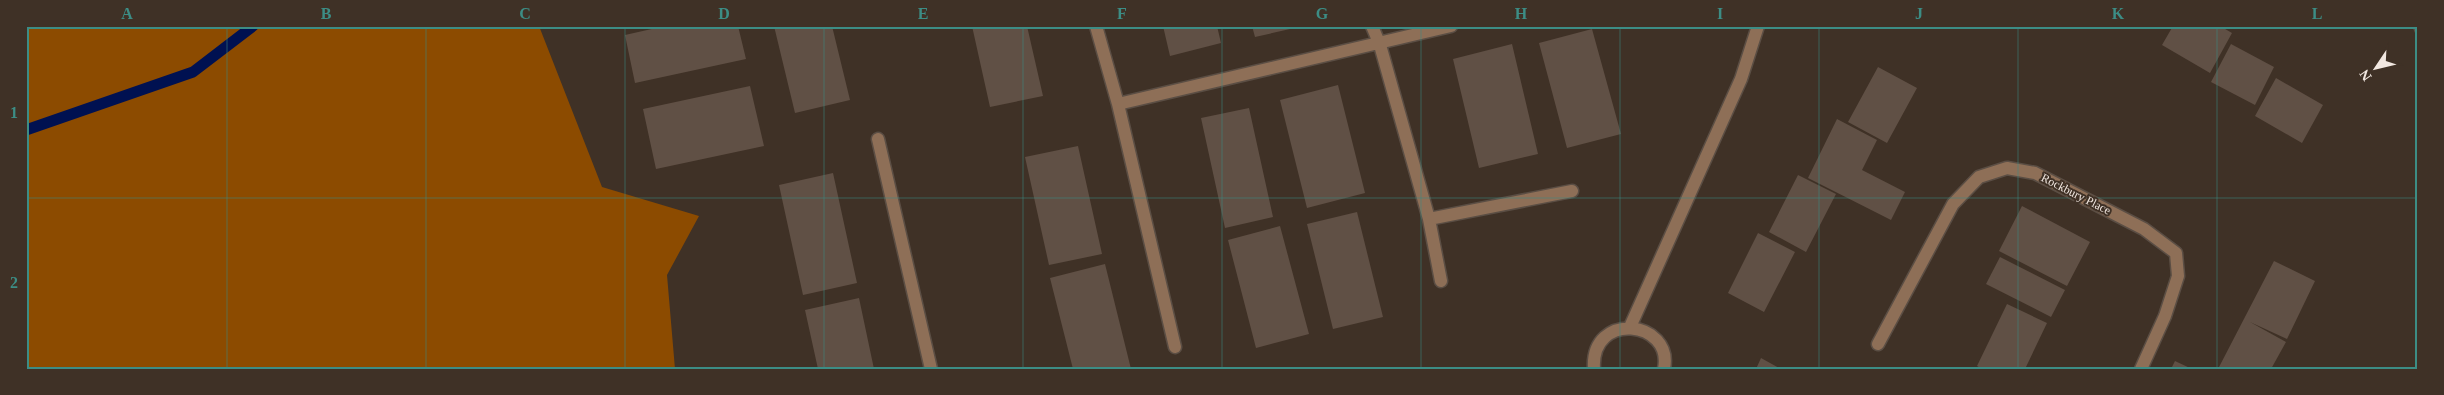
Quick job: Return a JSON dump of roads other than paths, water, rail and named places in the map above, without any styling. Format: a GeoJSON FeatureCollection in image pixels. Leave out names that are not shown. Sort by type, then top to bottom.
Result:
{"type":"FeatureCollection","features":[{"type":"Feature","properties":{"kind":"street"},"geometry":{"type":"LineString","coordinates":[[1096,26],[1118,104],[1175,347]]}},
{"type":"Feature","properties":{"kind":"street"},"geometry":{"type":"LineString","coordinates":[[1372,26],[1380,45],[1429,219],[1441,281]]}},
{"type":"Feature","properties":{"kind":"street"},"geometry":{"type":"LineString","coordinates":[[1118,104],[1380,45],[1452,26]]}},
{"type":"Feature","properties":{"kind":"street"},"geometry":{"type":"LineString","coordinates":[[1630,327],[1729,106],[1758,26]]}},
{"type":"Feature","properties":{"kind":"street"},"geometry":{"type":"LineString","coordinates":[[878,139],[931,369]]}},
{"type":"Feature","properties":{"kind":"street","name":"Rockbury Place"},"geometry":{"type":"LineString","coordinates":[[1878,344],[1953,204],[1979,177],[2007,168],[2035,173],[2144,229],[2176,253],[2178,276],[2165,316],[2141,369]]}},
{"type":"Feature","properties":{"kind":"street"},"geometry":{"type":"LineString","coordinates":[[1429,219],[1572,191]]}},
{"type":"Feature","properties":{"kind":"street"},"geometry":{"type":"LineString","coordinates":[[1594,369],[1594,355],[1599,344],[1607,335],[1617,329],[1630,327],[1651,335],[1659,342],[1663,353],[1664,369]]}},
{"type":"Feature","properties":{"kind":"waterway"},"geometry":{"type":"LineString","coordinates":[[26,130],[193,72],[253,26]]}}]}
